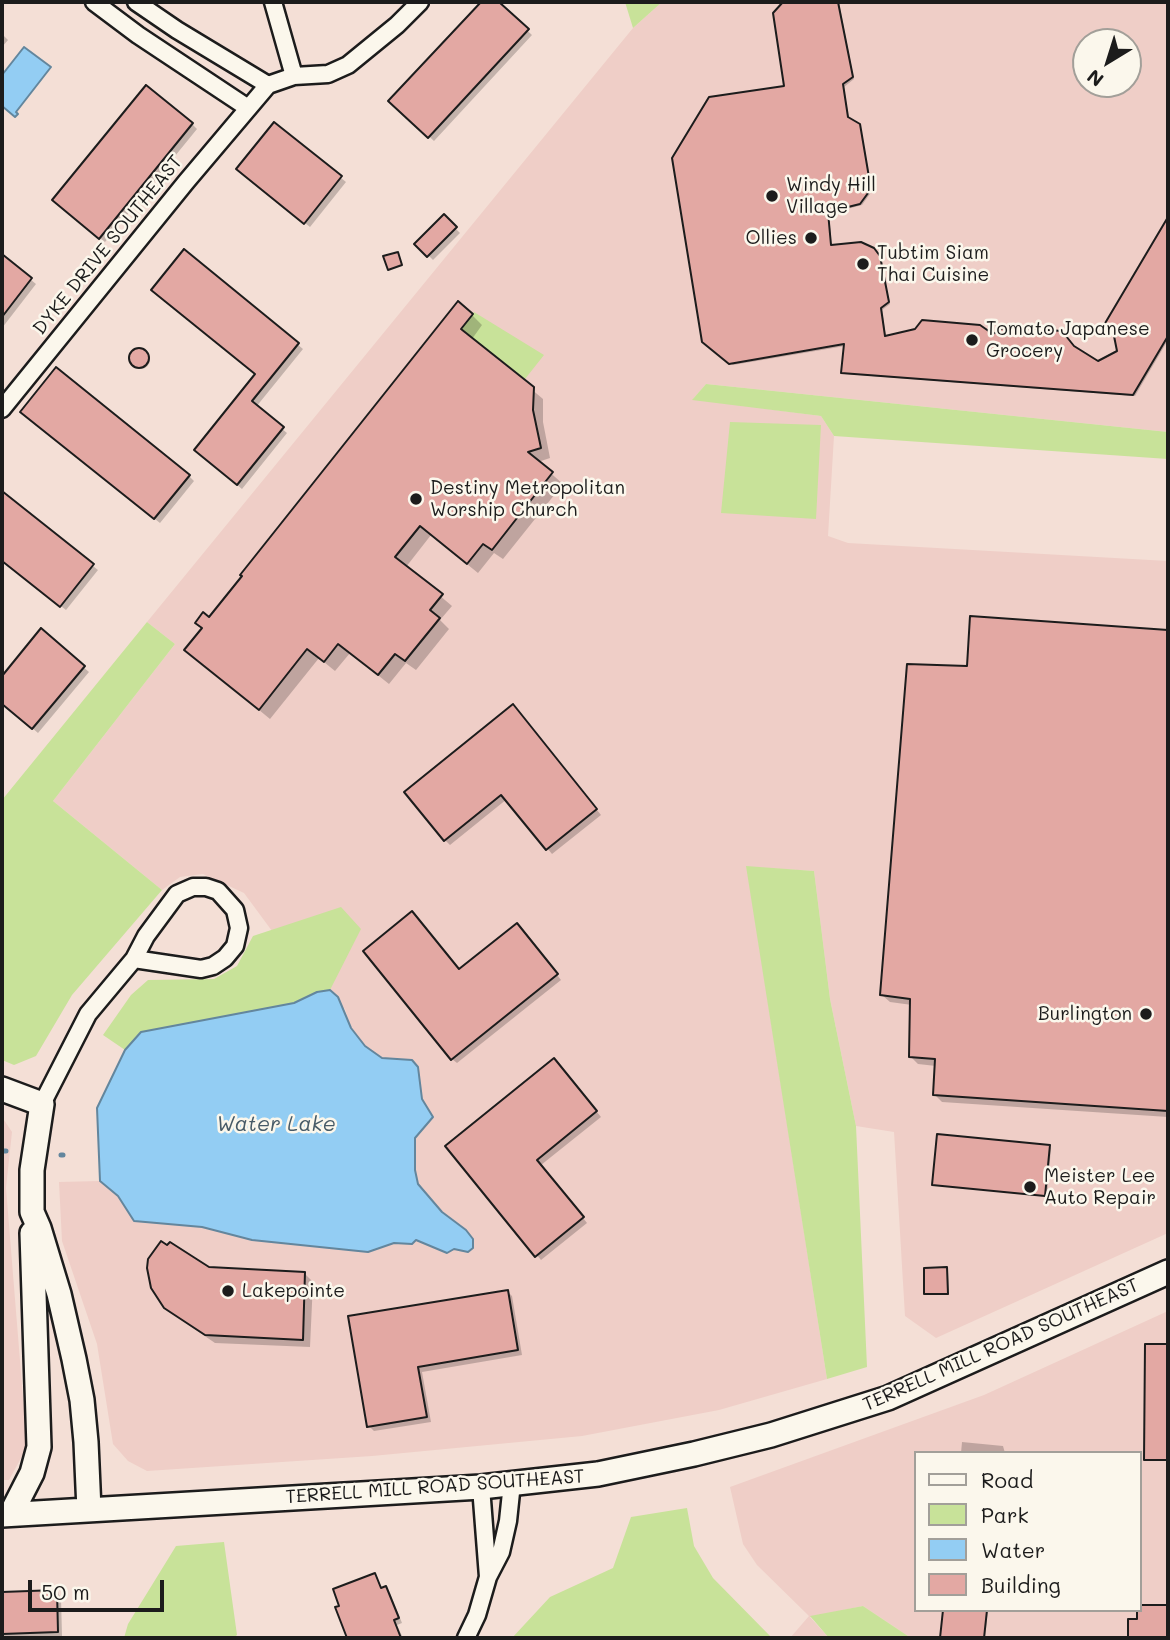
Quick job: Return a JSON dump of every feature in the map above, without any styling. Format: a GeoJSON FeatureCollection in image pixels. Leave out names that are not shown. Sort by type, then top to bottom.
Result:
{"type":"FeatureCollection","features":[{"type":"Feature","properties":{"kind":"main road"},"geometry":{"type":"LineString","coordinates":[[2,1089],[42,1104],[32,1170],[39,1447],[32,1473],[6,1514]]}},
{"type":"Feature","properties":{"kind":"main road"},"geometry":{"type":"LineString","coordinates":[[32,1212],[59,1294],[78,1379],[86,1442],[89,1510]]}},
{"type":"Feature","properties":{"kind":"main road","name":"TERRELL MILL ROAD SOUTHEAST"},"geometry":{"type":"LineString","coordinates":[[6,1514],[481,1486],[598,1474],[771,1435],[888,1398],[1168,1272]]}},
{"type":"Feature","properties":{"kind":"street"},"geometry":{"type":"LineString","coordinates":[[94,2],[138,35],[248,108]]}},
{"type":"Feature","properties":{"kind":"street"},"geometry":{"type":"LineString","coordinates":[[136,2],[268,85],[295,76],[328,74],[348,65],[397,25],[420,2]]}},
{"type":"Feature","properties":{"kind":"street"},"geometry":{"type":"LineString","coordinates":[[273,2],[295,76]]}},
{"type":"Feature","properties":{"kind":"street","name":"DYKE DRIVE SOUTHEAST"},"geometry":{"type":"LineString","coordinates":[[2,409],[268,85]]}},
{"type":"Feature","properties":{"kind":"street"},"geometry":{"type":"LineString","coordinates":[[42,1104],[88,1014],[134,959],[146,936],[177,894],[193,887],[206,887],[218,891],[235,910],[239,928],[235,946],[225,958],[213,966],[201,969],[134,959]]}},
{"type":"Feature","properties":{"kind":"street"},"geometry":{"type":"LineString","coordinates":[[466,1638],[477,1615],[488,1577],[501,1552],[512,1483]]}},
{"type":"Feature","properties":{"kind":"street"},"geometry":{"type":"LineString","coordinates":[[481,1486],[488,1577]]}},
{"type":"Feature","properties":{"kind":"shaded area"},"geometry":{"type":"Polygon","coordinates":[[[662,2],[1168,2],[1168,432],[706,384],[693,399],[821,416],[834,436],[828,536],[848,543],[1168,561],[1168,1233],[936,1338],[905,1316],[894,1132],[856,1126],[830,999],[814,871],[747,867],[827,1379],[719,1410],[582,1436],[372,1456],[147,1471],[128,1461],[113,1444],[97,1344],[62,1241],[59,1182],[100,1181],[118,1196],[134,1221],[202,1227],[252,1240],[368,1252],[394,1243],[412,1244],[416,1240],[447,1253],[461,1249],[466,1230],[442,1212],[418,1184],[415,1138],[432,1117],[422,1099],[418,1067],[382,1058],[365,1046],[351,1028],[345,1009],[317,992],[244,893],[203,874],[180,877],[162,890],[53,801],[175,644],[147,622],[633,28],[662,2]]]}},
{"type":"Feature","properties":{"kind":"shaded area"},"geometry":{"type":"Polygon","coordinates":[[[2,1117],[12,1132],[6,1188],[27,1447],[9,1480],[2,1480],[2,1117]]]}},
{"type":"Feature","properties":{"kind":"shaded area"},"geometry":{"type":"Polygon","coordinates":[[[1168,1311],[1168,1638],[911,1638],[863,1606],[810,1617],[829,1638],[790,1638],[809,1616],[757,1565],[743,1544],[730,1487],[984,1395],[1168,1311]]]}},
{"type":"Feature","properties":{"kind":"green space"},"geometry":{"type":"Polygon","coordinates":[[[625,2],[662,2],[633,28],[625,2]]]}},
{"type":"Feature","properties":{"kind":"green space"},"geometry":{"type":"Polygon","coordinates":[[[474,312],[544,355],[525,379],[461,329],[474,312]]]}},
{"type":"Feature","properties":{"kind":"green space"},"geometry":{"type":"Polygon","coordinates":[[[706,384],[1168,432],[1168,459],[834,436],[821,416],[692,400],[706,384]]]}},
{"type":"Feature","properties":{"kind":"green space"},"geometry":{"type":"Polygon","coordinates":[[[730,422],[821,425],[816,519],[721,513],[730,422]]]}},
{"type":"Feature","properties":{"kind":"green space"},"geometry":{"type":"Polygon","coordinates":[[[147,622],[175,644],[53,801],[162,890],[72,995],[36,1056],[14,1065],[2,1060],[2,800],[147,622]]]}},
{"type":"Feature","properties":{"kind":"green space"},"geometry":{"type":"Polygon","coordinates":[[[746,866],[814,871],[830,999],[856,1126],[867,1367],[827,1379],[746,866]]]}},
{"type":"Feature","properties":{"kind":"green space"},"geometry":{"type":"Polygon","coordinates":[[[341,907],[361,929],[330,990],[317,992],[294,1003],[141,1032],[125,1050],[103,1035],[131,995],[148,980],[214,979],[237,966],[253,936],[341,907]]]}},
{"type":"Feature","properties":{"kind":"green space"},"geometry":{"type":"Polygon","coordinates":[[[687,1508],[694,1546],[713,1578],[772,1638],[512,1638],[550,1597],[613,1568],[631,1517],[687,1508]]]}},
{"type":"Feature","properties":{"kind":"green space"},"geometry":{"type":"Polygon","coordinates":[[[224,1542],[237,1635],[233,1638],[124,1638],[128,1624],[176,1546],[224,1542]]]}},
{"type":"Feature","properties":{"kind":"green space"},"geometry":{"type":"Polygon","coordinates":[[[863,1606],[911,1638],[829,1638],[810,1616],[863,1606]]]}},
{"type":"Feature","properties":{"kind":"water"},"geometry":{"type":"Polygon","coordinates":[[[24,47],[51,67],[16,112],[18,114],[15,117],[2,106],[2,75],[24,47]]]}},
{"type":"Feature","properties":{"kind":"water","name":"Water Lake"},"geometry":{"type":"Polygon","coordinates":[[[330,990],[338,997],[351,1028],[365,1046],[382,1058],[412,1060],[418,1067],[422,1099],[433,1117],[415,1138],[418,1184],[442,1212],[466,1230],[473,1239],[473,1248],[468,1252],[454,1249],[447,1253],[416,1240],[412,1244],[394,1243],[368,1252],[252,1240],[202,1227],[134,1221],[118,1196],[100,1181],[97,1108],[125,1050],[141,1032],[294,1003],[317,992],[330,990]]]}},
{"type":"Feature","properties":{"kind":"building"},"geometry":{"type":"Polygon","coordinates":[[[481,2],[499,2],[529,29],[428,138],[388,101],[481,2]]]}},
{"type":"Feature","properties":{"kind":"building","name":"Windy Hill Village"},"geometry":{"type":"Polygon","coordinates":[[[783,2],[838,2],[853,77],[843,84],[848,117],[860,124],[871,189],[860,204],[828,212],[831,245],[861,242],[874,248],[880,256],[889,302],[881,308],[885,336],[915,329],[922,320],[980,325],[993,334],[1005,327],[1062,331],[1074,346],[1098,361],[1117,351],[1113,331],[1104,325],[1168,217],[1168,336],[1133,395],[841,373],[844,344],[729,364],[702,342],[672,158],[709,97],[784,86],[773,13],[783,2]]]}},
{"type":"Feature","properties":{"kind":"building"},"geometry":{"type":"Polygon","coordinates":[[[146,85],[193,123],[99,239],[52,200],[146,85]]]}},
{"type":"Feature","properties":{"kind":"building"},"geometry":{"type":"Polygon","coordinates":[[[274,122],[342,176],[304,224],[236,169],[274,122]]]}},
{"type":"Feature","properties":{"kind":"building"},"geometry":{"type":"Polygon","coordinates":[[[444,214],[457,227],[427,257],[414,244],[444,214]]]}},
{"type":"Feature","properties":{"kind":"building"},"geometry":{"type":"Polygon","coordinates":[[[184,249],[299,343],[252,401],[284,427],[237,485],[194,450],[255,374],[151,290],[184,249]]]}},
{"type":"Feature","properties":{"kind":"building"},"geometry":{"type":"Polygon","coordinates":[[[398,252],[402,265],[388,270],[383,256],[398,252]]]}},
{"type":"Feature","properties":{"kind":"building"},"geometry":{"type":"Polygon","coordinates":[[[2,254],[32,278],[2,317],[2,254]]]}},
{"type":"Feature","properties":{"kind":"building","name":"Destiny Metropolitan Worship Church"},"geometry":{"type":"Polygon","coordinates":[[[458,301],[473,314],[461,329],[534,387],[533,410],[541,448],[528,452],[553,472],[492,550],[483,544],[467,564],[420,526],[395,557],[443,594],[430,610],[440,618],[405,661],[395,654],[378,675],[338,644],[324,662],[307,649],[259,710],[184,650],[202,628],[195,623],[203,612],[209,617],[458,301]]]}},
{"type":"Feature","properties":{"kind":"building"},"geometry":{"type":"Polygon","coordinates":[[[139,348],[146,351],[149,358],[146,365],[139,368],[132,365],[129,358],[132,351],[139,348]]]}},
{"type":"Feature","properties":{"kind":"building"},"geometry":{"type":"Polygon","coordinates":[[[56,367],[190,475],[154,519],[20,412],[56,367]]]}},
{"type":"Feature","properties":{"kind":"building"},"geometry":{"type":"Polygon","coordinates":[[[2,491],[94,564],[60,607],[2,561],[2,491]]]}},
{"type":"Feature","properties":{"kind":"building"},"geometry":{"type":"Polygon","coordinates":[[[970,616],[1168,630],[1168,1111],[933,1095],[935,1059],[909,1057],[910,999],[880,995],[907,664],[967,666],[970,616]]]}},
{"type":"Feature","properties":{"kind":"building"},"geometry":{"type":"Polygon","coordinates":[[[41,628],[85,666],[32,729],[2,704],[2,676],[41,628]]]}},
{"type":"Feature","properties":{"kind":"building"},"geometry":{"type":"Polygon","coordinates":[[[513,704],[597,809],[546,850],[501,795],[444,841],[404,792],[513,704]]]}},
{"type":"Feature","properties":{"kind":"building"},"geometry":{"type":"Polygon","coordinates":[[[412,911],[459,969],[517,923],[558,974],[451,1060],[363,951],[412,911]]]}},
{"type":"Feature","properties":{"kind":"building"},"geometry":{"type":"Polygon","coordinates":[[[554,1058],[597,1111],[537,1160],[584,1217],[535,1257],[445,1146],[554,1058]]]}},
{"type":"Feature","properties":{"kind":"building"},"geometry":{"type":"Polygon","coordinates":[[[937,1134],[1050,1145],[1045,1196],[932,1185],[937,1134]]]}},
{"type":"Feature","properties":{"kind":"building","name":"Lakepointe"},"geometry":{"type":"Polygon","coordinates":[[[161,1241],[167,1245],[170,1242],[209,1267],[305,1272],[303,1340],[205,1335],[164,1308],[151,1288],[147,1268],[148,1259],[161,1241]]]}},
{"type":"Feature","properties":{"kind":"building"},"geometry":{"type":"Polygon","coordinates":[[[947,1267],[948,1294],[924,1294],[924,1268],[947,1267]]]}},
{"type":"Feature","properties":{"kind":"building"},"geometry":{"type":"Polygon","coordinates":[[[508,1290],[518,1350],[418,1367],[427,1417],[367,1427],[348,1316],[508,1290]]]}},
{"type":"Feature","properties":{"kind":"building"},"geometry":{"type":"Polygon","coordinates":[[[1145,1344],[1168,1344],[1168,1460],[1144,1460],[1145,1344]]]}},
{"type":"Feature","properties":{"kind":"building"},"geometry":{"type":"Polygon","coordinates":[[[375,1573],[381,1588],[386,1586],[399,1618],[394,1620],[401,1638],[347,1638],[335,1607],[339,1606],[333,1589],[375,1573]]]}},
{"type":"Feature","properties":{"kind":"building"},"geometry":{"type":"Polygon","coordinates":[[[57,1590],[58,1632],[2,1634],[2,1592],[57,1590]]]}},
{"type":"Feature","properties":{"kind":"building"},"geometry":{"type":"Polygon","coordinates":[[[1142,1605],[1168,1605],[1168,1638],[1128,1638],[1128,1619],[1137,1619],[1137,1612],[1142,1612],[1142,1605]]]}},
{"type":"Feature","properties":{"kind":"building"},"geometry":{"type":"Polygon","coordinates":[[[943,1612],[987,1612],[984,1638],[940,1638],[943,1612]]]}},
{"type":"Feature","properties":{"kind":"place","name":"Windy Hill Village"},"geometry":{"type":"Point","coordinates":[772,196]}},
{"type":"Feature","properties":{"kind":"place","name":"Ollies"},"geometry":{"type":"Point","coordinates":[811,238]}},
{"type":"Feature","properties":{"kind":"place","name":"Tubtim Siam Thai Cuisine"},"geometry":{"type":"Point","coordinates":[863,264]}},
{"type":"Feature","properties":{"kind":"place","name":"Tomato Japanese Grocery"},"geometry":{"type":"Point","coordinates":[972,340]}},
{"type":"Feature","properties":{"kind":"place","name":"Destiny Metropolitan Worship Church"},"geometry":{"type":"Point","coordinates":[416,499]}},
{"type":"Feature","properties":{"kind":"place","name":"Burlington"},"geometry":{"type":"Point","coordinates":[1146,1014]}},
{"type":"Feature","properties":{"kind":"place","name":"Meister Lee Auto Repair"},"geometry":{"type":"Point","coordinates":[1030,1187]}},
{"type":"Feature","properties":{"kind":"place","name":"Lakepointe"},"geometry":{"type":"Point","coordinates":[228,1291]}}]}
